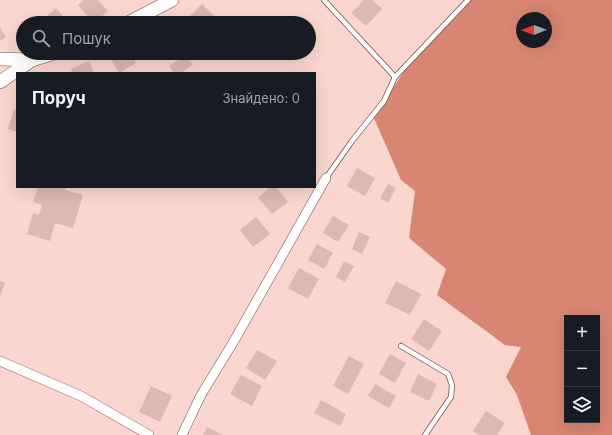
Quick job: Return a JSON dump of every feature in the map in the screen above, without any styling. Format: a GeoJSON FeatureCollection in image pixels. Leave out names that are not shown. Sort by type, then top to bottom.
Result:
{"type":"FeatureCollection","features":[{"type":"Feature","properties":{"kind":"street"},"geometry":{"type":"LineString","coordinates":[[141,16],[172,0]]}},
{"type":"Feature","properties":{"kind":"street"},"geometry":{"type":"LineString","coordinates":[[0,59],[16,60]]}},
{"type":"Feature","properties":{"kind":"street"},"geometry":{"type":"LineString","coordinates":[[0,82],[32,60]]}},
{"type":"Feature","properties":{"kind":"street"},"geometry":{"type":"LineString","coordinates":[[182,435],[201,395],[234,341],[326,178]]}},
{"type":"Feature","properties":{"kind":"street"},"geometry":{"type":"LineString","coordinates":[[0,361],[81,396],[149,435]]}},
{"type":"Feature","properties":{"kind":"lane"},"geometry":{"type":"LineString","coordinates":[[324,0],[395,77]]}},
{"type":"Feature","properties":{"kind":"lane"},"geometry":{"type":"LineString","coordinates":[[326,178],[352,141],[384,101],[395,77],[468,0]]}},
{"type":"Feature","properties":{"kind":"lane"},"geometry":{"type":"LineString","coordinates":[[401,346],[448,374],[452,385],[451,396],[425,435]]}},
{"type":"Feature","properties":{"kind":"shaded area"},"geometry":{"type":"Polygon","coordinates":[[[468,0],[612,0],[612,435],[531,435],[517,395],[506,377],[521,347],[505,345],[437,295],[446,269],[409,238],[415,191],[401,180],[374,118],[406,68],[468,0]]]}},
{"type":"Feature","properties":{"kind":"building"},"geometry":{"type":"Polygon","coordinates":[[[84,0],[98,0],[108,11],[102,16],[88,16],[78,5],[84,0]]]}},
{"type":"Feature","properties":{"kind":"building"},"geometry":{"type":"Polygon","coordinates":[[[364,0],[372,0],[382,9],[366,26],[351,13],[364,0]]]}},
{"type":"Feature","properties":{"kind":"building"},"geometry":{"type":"Polygon","coordinates":[[[202,4],[214,16],[190,16],[202,4]]]}},
{"type":"Feature","properties":{"kind":"building"},"geometry":{"type":"Polygon","coordinates":[[[56,8],[63,16],[47,16],[56,8]]]}},
{"type":"Feature","properties":{"kind":"building"},"geometry":{"type":"Polygon","coordinates":[[[0,27],[6,37],[0,41],[0,27]]]}},
{"type":"Feature","properties":{"kind":"building"},"geometry":{"type":"Polygon","coordinates":[[[111,60],[134,60],[136,63],[121,72],[118,72],[111,60]]]}},
{"type":"Feature","properties":{"kind":"building"},"geometry":{"type":"Polygon","coordinates":[[[178,60],[190,60],[193,65],[182,72],[173,72],[169,66],[178,60]]]}},
{"type":"Feature","properties":{"kind":"building"},"geometry":{"type":"Polygon","coordinates":[[[89,61],[94,72],[72,72],[71,69],[89,61]]]}},
{"type":"Feature","properties":{"kind":"building"},"geometry":{"type":"Polygon","coordinates":[[[14,109],[16,110],[16,132],[8,129],[14,109]]]}},
{"type":"Feature","properties":{"kind":"building"},"geometry":{"type":"Polygon","coordinates":[[[357,168],[375,178],[365,196],[347,186],[357,168]]]}},
{"type":"Feature","properties":{"kind":"building"},"geometry":{"type":"Polygon","coordinates":[[[388,184],[396,188],[388,203],[380,198],[388,184]]]}},
{"type":"Feature","properties":{"kind":"building"},"geometry":{"type":"Polygon","coordinates":[[[38,188],[66,188],[65,190],[83,195],[73,228],[55,223],[50,241],[27,234],[33,213],[39,215],[42,205],[33,202],[38,188]]]}},
{"type":"Feature","properties":{"kind":"building"},"geometry":{"type":"Polygon","coordinates":[[[269,188],[277,188],[288,202],[272,214],[258,198],[269,188]]]}},
{"type":"Feature","properties":{"kind":"building"},"geometry":{"type":"Polygon","coordinates":[[[333,216],[349,225],[338,242],[323,233],[333,216]]]}},
{"type":"Feature","properties":{"kind":"building"},"geometry":{"type":"Polygon","coordinates":[[[256,217],[270,234],[253,247],[240,230],[256,217]]]}},
{"type":"Feature","properties":{"kind":"building"},"geometry":{"type":"Polygon","coordinates":[[[359,232],[370,237],[362,254],[352,249],[359,232]]]}},
{"type":"Feature","properties":{"kind":"building"},"geometry":{"type":"Polygon","coordinates":[[[317,244],[333,253],[324,269],[308,260],[317,244]]]}},
{"type":"Feature","properties":{"kind":"building"},"geometry":{"type":"Polygon","coordinates":[[[344,261],[354,266],[345,282],[336,277],[344,261]]]}},
{"type":"Feature","properties":{"kind":"building"},"geometry":{"type":"Polygon","coordinates":[[[299,268],[319,279],[308,299],[288,288],[299,268]]]}},
{"type":"Feature","properties":{"kind":"building"},"geometry":{"type":"Polygon","coordinates":[[[0,281],[5,283],[0,296],[0,281]]]}},
{"type":"Feature","properties":{"kind":"building"},"geometry":{"type":"Polygon","coordinates":[[[396,281],[421,294],[410,315],[385,303],[396,281]]]}},
{"type":"Feature","properties":{"kind":"building"},"geometry":{"type":"Polygon","coordinates":[[[424,319],[442,331],[429,351],[411,339],[424,319]]]}},
{"type":"Feature","properties":{"kind":"building"},"geometry":{"type":"Polygon","coordinates":[[[257,350],[277,361],[265,380],[246,368],[257,350]]]}},
{"type":"Feature","properties":{"kind":"building"},"geometry":{"type":"Polygon","coordinates":[[[390,354],[406,363],[395,383],[379,374],[390,354]]]}},
{"type":"Feature","properties":{"kind":"building"},"geometry":{"type":"Polygon","coordinates":[[[349,356],[364,364],[348,394],[333,386],[349,356]]]}},
{"type":"Feature","properties":{"kind":"building"},"geometry":{"type":"Polygon","coordinates":[[[418,374],[437,384],[429,401],[410,392],[418,374]]]}},
{"type":"Feature","properties":{"kind":"building"},"geometry":{"type":"Polygon","coordinates":[[[241,375],[262,386],[252,406],[230,394],[241,375]]]}},
{"type":"Feature","properties":{"kind":"building"},"geometry":{"type":"Polygon","coordinates":[[[375,384],[396,396],[389,408],[368,396],[375,384]]]}},
{"type":"Feature","properties":{"kind":"building"},"geometry":{"type":"Polygon","coordinates":[[[151,386],[172,396],[160,422],[139,412],[151,386]]]}},
{"type":"Feature","properties":{"kind":"building"},"geometry":{"type":"Polygon","coordinates":[[[321,400],[346,414],[340,426],[314,413],[321,400]]]}},
{"type":"Feature","properties":{"kind":"building"},"geometry":{"type":"Polygon","coordinates":[[[486,411],[505,423],[497,435],[479,435],[473,431],[486,411]]]}},
{"type":"Feature","properties":{"kind":"building"},"geometry":{"type":"Polygon","coordinates":[[[207,427],[223,435],[203,435],[207,427]]]}}]}
